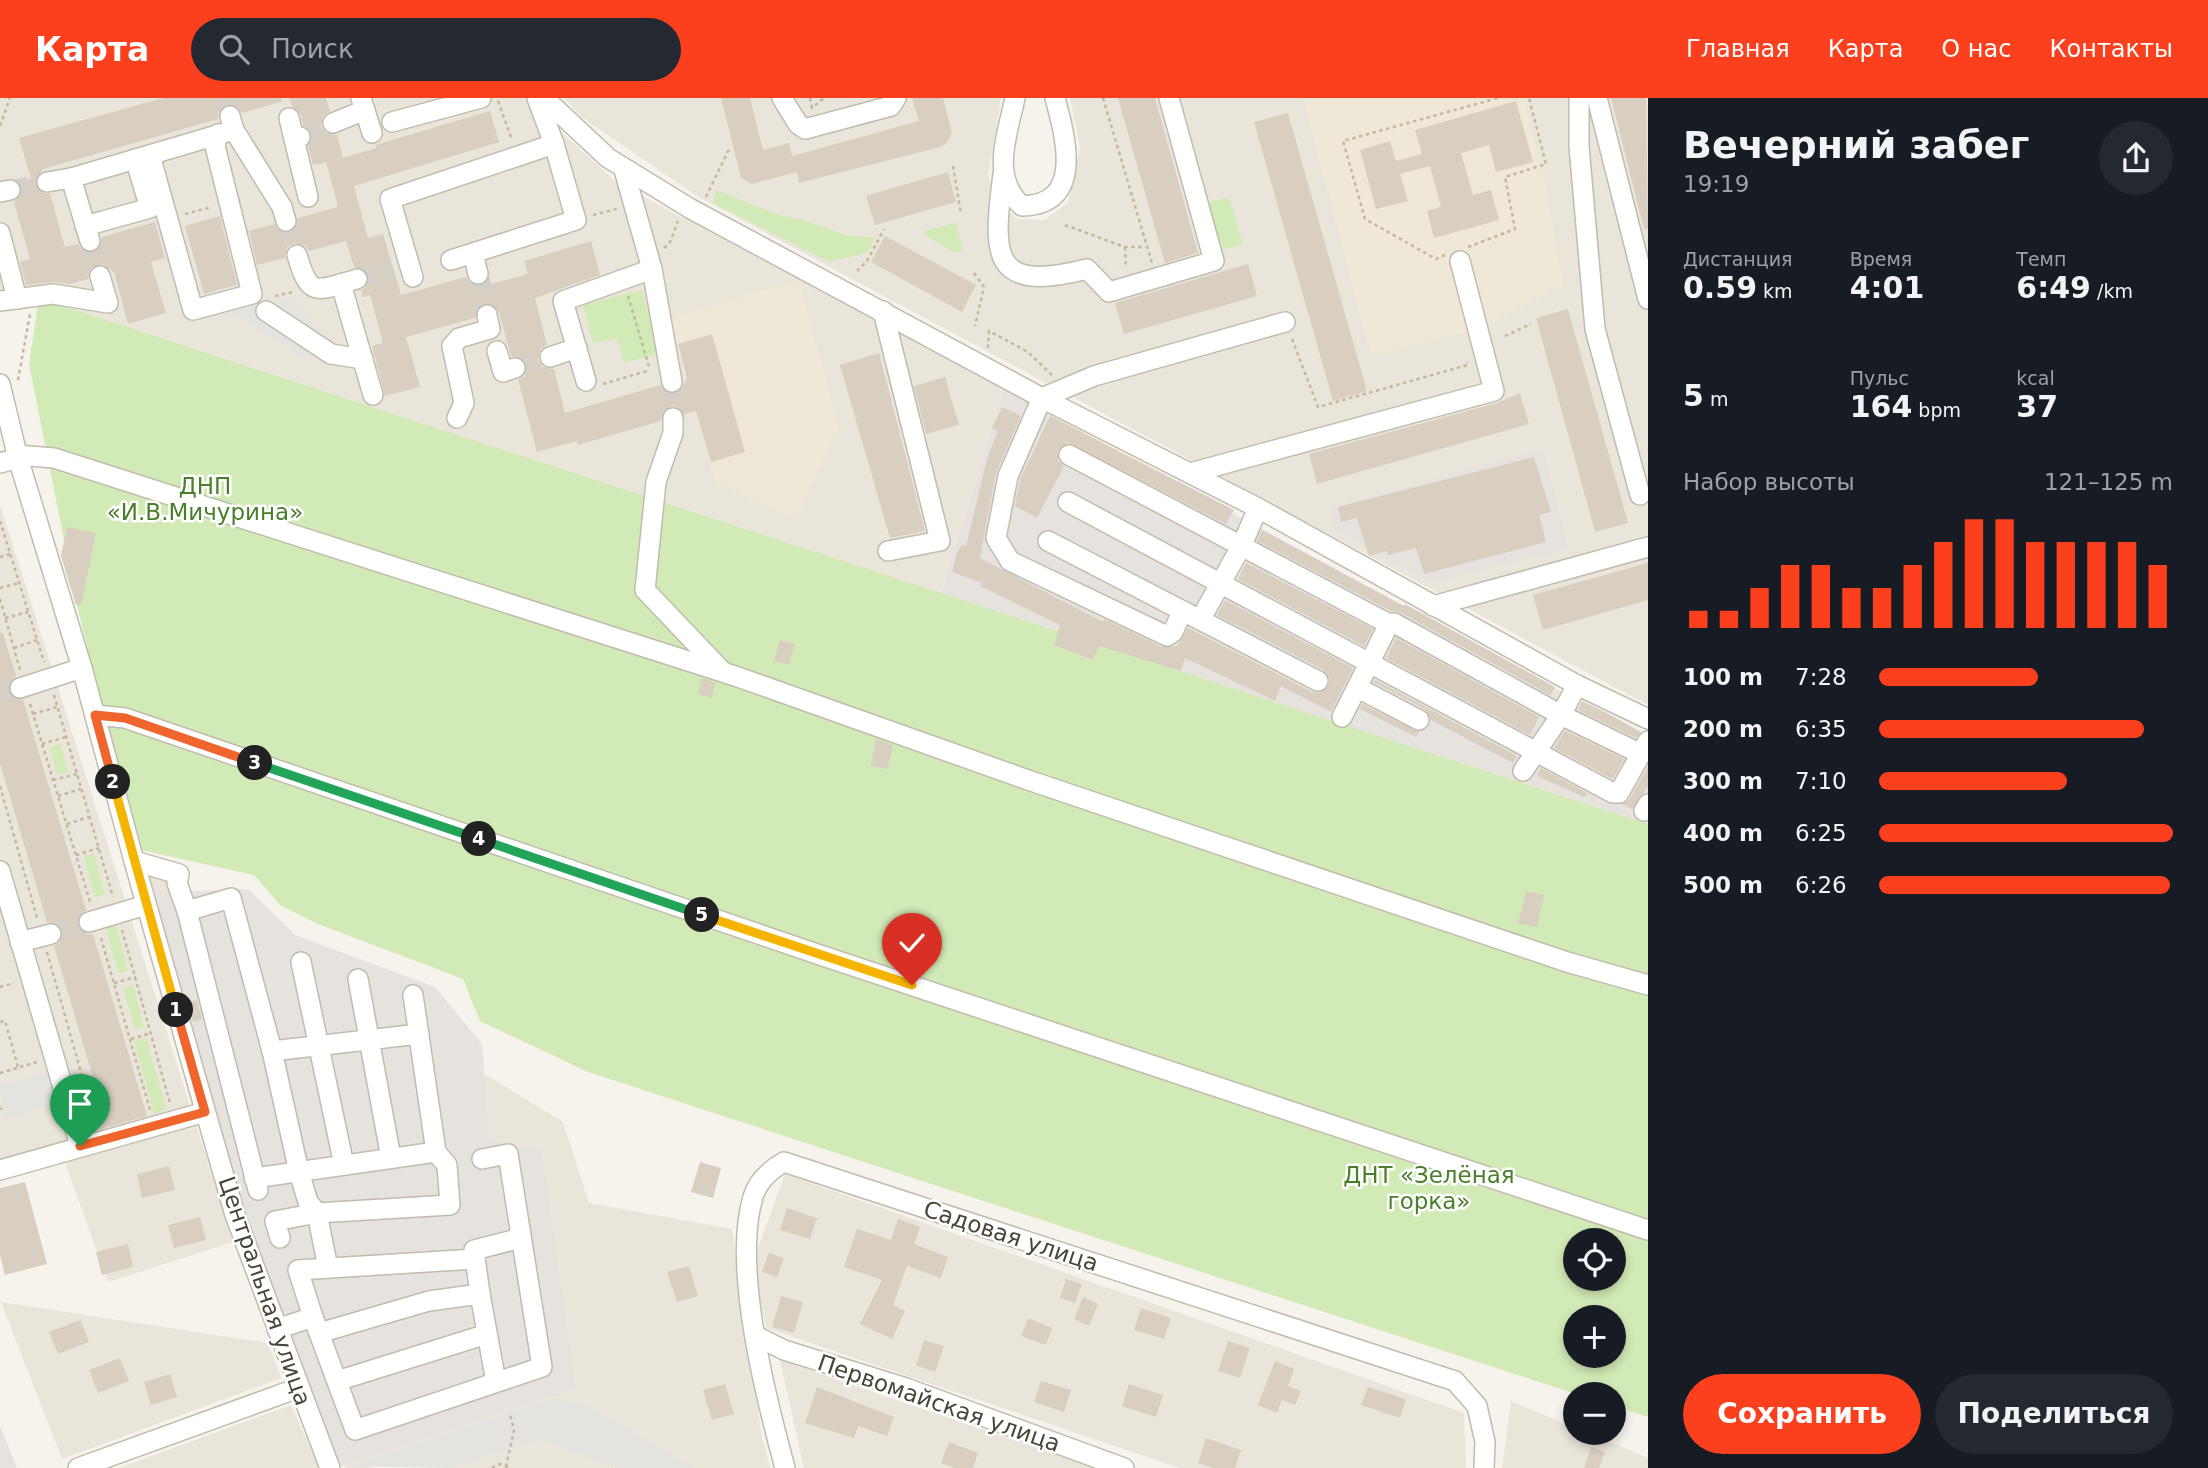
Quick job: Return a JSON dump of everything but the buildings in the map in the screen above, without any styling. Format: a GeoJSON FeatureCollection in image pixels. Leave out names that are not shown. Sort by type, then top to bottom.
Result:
{"type":"FeatureCollection","features":[{"type":"Feature","properties":{"kind":"street"},"geometry":{"type":"LineString","coordinates":[[392,122],[481,98]]}},
{"type":"Feature","properties":{"kind":"street"},"geometry":{"type":"LineString","coordinates":[[451,260],[576,220],[554,144],[537,98]]}},
{"type":"Feature","properties":{"kind":"street"},"geometry":{"type":"LineString","coordinates":[[544,98],[573,129],[624,170],[702,215],[1042,398],[1258,508],[1577,685],[1643,711]]}},
{"type":"Feature","properties":{"kind":"street"},"geometry":{"type":"LineString","coordinates":[[782,98],[798,124],[805,129],[891,106],[896,98]]}},
{"type":"Feature","properties":{"kind":"street"},"geometry":{"type":"LineString","coordinates":[[1015,98],[1003,151],[998,250],[1009,270],[1029,277],[1057,277],[1087,270],[1110,292],[1214,261],[1169,98]]}},
{"type":"Feature","properties":{"kind":"street"},"geometry":{"type":"LineString","coordinates":[[1003,174],[1009,194],[1023,206],[1041,205],[1058,193],[1067,173],[1055,98]]}},
{"type":"Feature","properties":{"kind":"street"},"geometry":{"type":"LineString","coordinates":[[1579,98],[1579,145],[1595,329],[1640,495]]}},
{"type":"Feature","properties":{"kind":"street"},"geometry":{"type":"LineString","coordinates":[[1597,98],[1648,299]]}},
{"type":"Feature","properties":{"kind":"street"},"geometry":{"type":"LineString","coordinates":[[333,123],[363,104],[372,133]]}},
{"type":"Feature","properties":{"kind":"street"},"geometry":{"type":"LineString","coordinates":[[289,118],[297,138],[308,197]]}},
{"type":"Feature","properties":{"kind":"street"},"geometry":{"type":"LineString","coordinates":[[47,182],[71,178],[142,157],[227,127]]}},
{"type":"Feature","properties":{"kind":"street"},"geometry":{"type":"LineString","coordinates":[[227,127],[282,206],[286,221]]}},
{"type":"Feature","properties":{"kind":"street"},"geometry":{"type":"LineString","coordinates":[[142,157],[193,310],[253,294],[215,146],[227,127]]}},
{"type":"Feature","properties":{"kind":"street"},"geometry":{"type":"LineString","coordinates":[[405,270],[390,199],[554,144]]}},
{"type":"Feature","properties":{"kind":"street"},"geometry":{"type":"LineString","coordinates":[[71,178],[87,233],[150,208],[142,157]]}},
{"type":"Feature","properties":{"kind":"street"},"geometry":{"type":"LineString","coordinates":[[624,170],[650,262],[671,373]]}},
{"type":"Feature","properties":{"kind":"street"},"geometry":{"type":"LineString","coordinates":[[0,233],[16,302],[53,294],[108,303],[100,276]]}},
{"type":"Feature","properties":{"kind":"street"},"geometry":{"type":"LineString","coordinates":[[473,253],[478,274]]}},
{"type":"Feature","properties":{"kind":"street"},"geometry":{"type":"LineString","coordinates":[[296,255],[305,282],[310,287],[318,289],[349,282],[363,359],[373,395]]}},
{"type":"Feature","properties":{"kind":"street"},"geometry":{"type":"LineString","coordinates":[[1190,473],[1494,391],[1460,261]]}},
{"type":"Feature","properties":{"kind":"street"},"geometry":{"type":"LineString","coordinates":[[586,381],[563,301],[623,279],[650,262]]}},
{"type":"Feature","properties":{"kind":"street"},"geometry":{"type":"LineString","coordinates":[[265,311],[331,354],[363,359]]}},
{"type":"Feature","properties":{"kind":"street"},"geometry":{"type":"LineString","coordinates":[[883,311],[940,541],[888,551]]}},
{"type":"Feature","properties":{"kind":"street"},"geometry":{"type":"LineString","coordinates":[[457,418],[464,403],[452,346],[459,338],[490,329],[487,315]]}},
{"type":"Feature","properties":{"kind":"street"},"geometry":{"type":"LineString","coordinates":[[1258,508],[1221,583],[1191,616],[1167,636],[1010,561],[996,538],[1008,476],[1042,398],[1072,385],[1286,326]]}},
{"type":"Feature","properties":{"kind":"street"},"geometry":{"type":"LineString","coordinates":[[550,357],[577,348]]}},
{"type":"Feature","properties":{"kind":"street"},"geometry":{"type":"LineString","coordinates":[[497,351],[503,372],[514,368]]}},
{"type":"Feature","properties":{"kind":"street","name":"Центральная улица"},"geometry":{"type":"LineString","coordinates":[[8,388],[12,459],[82,668],[146,905],[235,1215],[330,1468]]}},
{"type":"Feature","properties":{"kind":"street"},"geometry":{"type":"LineString","coordinates":[[673,418],[673,433],[656,482],[645,590],[724,673]]}},
{"type":"Feature","properties":{"kind":"street"},"geometry":{"type":"LineString","coordinates":[[1068,502],[1371,661],[1616,794],[1644,747],[1561,715],[1394,623],[1389,624],[1069,455]]}},
{"type":"Feature","properties":{"kind":"street"},"geometry":{"type":"LineString","coordinates":[[12,459],[54,458],[724,673],[1028,780],[1567,962],[1648,985]]}},
{"type":"Feature","properties":{"kind":"street"},"geometry":{"type":"LineString","coordinates":[[1048,541],[1318,681]]}},
{"type":"Feature","properties":{"kind":"street"},"geometry":{"type":"LineString","coordinates":[[1433,606],[1648,547]]}},
{"type":"Feature","properties":{"kind":"street"},"geometry":{"type":"LineString","coordinates":[[1342,717],[1389,624]]}},
{"type":"Feature","properties":{"kind":"street"},"geometry":{"type":"LineString","coordinates":[[22,687],[82,668]]}},
{"type":"Feature","properties":{"kind":"street"},"geometry":{"type":"LineString","coordinates":[[1523,771],[1561,715],[1577,685]]}},
{"type":"Feature","properties":{"kind":"street"},"geometry":{"type":"LineString","coordinates":[[1358,688],[1419,720]]}},
{"type":"Feature","properties":{"kind":"street"},"geometry":{"type":"LineString","coordinates":[[95,715],[125,718],[820,955],[1648,1230]]}},
{"type":"Feature","properties":{"kind":"street"},"geometry":{"type":"LineString","coordinates":[[134,861],[178,874],[177,883],[187,911],[256,1184],[299,1172],[436,1152]]}},
{"type":"Feature","properties":{"kind":"street"},"geometry":{"type":"LineString","coordinates":[[0,871],[80,1146]]}},
{"type":"Feature","properties":{"kind":"street"},"geometry":{"type":"LineString","coordinates":[[187,911],[231,898],[272,1051],[299,1172],[308,1202],[317,1213],[328,1268]]}},
{"type":"Feature","properties":{"kind":"street"},"geometry":{"type":"LineString","coordinates":[[93,921],[146,905]]}},
{"type":"Feature","properties":{"kind":"street"},"geometry":{"type":"LineString","coordinates":[[20,943],[46,935]]}},
{"type":"Feature","properties":{"kind":"street"},"geometry":{"type":"LineString","coordinates":[[301,962],[344,1165]]}},
{"type":"Feature","properties":{"kind":"street"},"geometry":{"type":"LineString","coordinates":[[358,979],[391,1158]]}},
{"type":"Feature","properties":{"kind":"street"},"geometry":{"type":"LineString","coordinates":[[280,1238],[275,1221],[317,1213],[450,1205],[447,1165],[436,1152],[413,995]]}},
{"type":"Feature","properties":{"kind":"street"},"geometry":{"type":"LineString","coordinates":[[272,1051],[419,1034]]}},
{"type":"Feature","properties":{"kind":"street"},"geometry":{"type":"LineString","coordinates":[[0,1170],[205,1112]]}},
{"type":"Feature","properties":{"kind":"street"},"geometry":{"type":"LineString","coordinates":[[475,1259],[298,1270],[355,1430],[542,1367],[508,1154],[482,1159]]}},
{"type":"Feature","properties":{"kind":"street","name":"Садовая улица"},"geometry":{"type":"LineString","coordinates":[[785,1468],[762,1377],[746,1254],[753,1196],[768,1171],[784,1162],[1455,1381],[1477,1406],[1485,1443],[1484,1468]]}},
{"type":"Feature","properties":{"kind":"street"},"geometry":{"type":"LineString","coordinates":[[496,1382],[474,1250],[521,1238]]}},
{"type":"Feature","properties":{"kind":"street"},"geometry":{"type":"LineString","coordinates":[[277,1329],[316,1325],[429,1301],[480,1294]]}},
{"type":"Feature","properties":{"kind":"street"},"geometry":{"type":"LineString","coordinates":[[337,1381],[487,1335]]}},
{"type":"Feature","properties":{"kind":"street","name":"Первомайская улица"},"geometry":{"type":"LineString","coordinates":[[756,1336],[784,1350],[906,1388],[1124,1468]]}},
{"type":"Feature","properties":{"kind":"street"},"geometry":{"type":"LineString","coordinates":[[78,1468],[298,1388]]}},
{"type":"Feature","properties":{"kind":"path"},"geometry":{"type":"LineString","coordinates":[[0,126],[10,98]]}},
{"type":"Feature","properties":{"kind":"path"},"geometry":{"type":"LineString","coordinates":[[497,98],[508,136],[524,154]]}},
{"type":"Feature","properties":{"kind":"path"},"geometry":{"type":"LineString","coordinates":[[810,98],[812,108],[824,98]]}},
{"type":"Feature","properties":{"kind":"path"},"geometry":{"type":"LineString","coordinates":[[1065,225],[1125,247],[1147,249],[1103,98]]}},
{"type":"Feature","properties":{"kind":"path"},"geometry":{"type":"LineString","coordinates":[[1498,98],[1343,141],[1365,219],[1436,259],[1515,229],[1505,177],[1546,164],[1528,98]]}},
{"type":"Feature","properties":{"kind":"path"},"geometry":{"type":"LineString","coordinates":[[705,201],[730,147]]}},
{"type":"Feature","properties":{"kind":"path"},"geometry":{"type":"LineString","coordinates":[[953,166],[961,214]]}},
{"type":"Feature","properties":{"kind":"path"},"geometry":{"type":"LineString","coordinates":[[585,217],[617,208]]}},
{"type":"Feature","properties":{"kind":"path"},"geometry":{"type":"LineString","coordinates":[[650,262],[670,242],[680,216]]}},
{"type":"Feature","properties":{"kind":"path"},"geometry":{"type":"LineString","coordinates":[[857,271],[867,261],[884,229]]}},
{"type":"Feature","properties":{"kind":"path"},"geometry":{"type":"LineString","coordinates":[[974,273],[984,288],[975,326]]}},
{"type":"Feature","properties":{"kind":"path"},"geometry":{"type":"LineString","coordinates":[[623,279],[650,370]]}},
{"type":"Feature","properties":{"kind":"path"},"geometry":{"type":"LineString","coordinates":[[253,294],[264,299],[310,287]]}},
{"type":"Feature","properties":{"kind":"path"},"geometry":{"type":"LineString","coordinates":[[8,388],[16,302]]}},
{"type":"Feature","properties":{"kind":"path"},"geometry":{"type":"LineString","coordinates":[[1505,337],[1531,324]]}},
{"type":"Feature","properties":{"kind":"path"},"geometry":{"type":"LineString","coordinates":[[1286,326],[1318,407],[1468,365]]}},
{"type":"Feature","properties":{"kind":"path"},"geometry":{"type":"LineString","coordinates":[[989,331],[1028,352],[1049,374],[1072,385]]}},
{"type":"Feature","properties":{"kind":"path"},"geometry":{"type":"LineString","coordinates":[[586,381],[591,387],[650,370],[671,373]]}},
{"type":"Feature","properties":{"kind":"path"},"geometry":{"type":"LineString","coordinates":[[0,521],[99,848],[173,1115]]}},
{"type":"Feature","properties":{"kind":"path"},"geometry":{"type":"LineString","coordinates":[[0,558],[10,554]]}},
{"type":"Feature","properties":{"kind":"path"},"geometry":{"type":"LineString","coordinates":[[0,588],[19,583]]}},
{"type":"Feature","properties":{"kind":"path"},"geometry":{"type":"LineString","coordinates":[[0,599],[22,687],[33,714],[76,855],[152,1121]]}},
{"type":"Feature","properties":{"kind":"path"},"geometry":{"type":"LineString","coordinates":[[5,618],[28,612]]}},
{"type":"Feature","properties":{"kind":"path"},"geometry":{"type":"LineString","coordinates":[[14,648],[37,640]]}},
{"type":"Feature","properties":{"kind":"path"},"geometry":{"type":"LineString","coordinates":[[33,714],[57,707]]}},
{"type":"Feature","properties":{"kind":"path"},"geometry":{"type":"LineString","coordinates":[[42,744],[66,737]]}},
{"type":"Feature","properties":{"kind":"path"},"geometry":{"type":"LineString","coordinates":[[53,780],[77,774]]}},
{"type":"Feature","properties":{"kind":"path"},"geometry":{"type":"LineString","coordinates":[[0,786],[46,935],[82,1076],[77,1092]]}},
{"type":"Feature","properties":{"kind":"path"},"geometry":{"type":"LineString","coordinates":[[58,796],[81,789]]}},
{"type":"Feature","properties":{"kind":"path"},"geometry":{"type":"LineString","coordinates":[[66,824],[89,817]]}},
{"type":"Feature","properties":{"kind":"path"},"geometry":{"type":"LineString","coordinates":[[76,855],[99,848]]}},
{"type":"Feature","properties":{"kind":"path"},"geometry":{"type":"LineString","coordinates":[[114,983],[136,977]]}},
{"type":"Feature","properties":{"kind":"path"},"geometry":{"type":"LineString","coordinates":[[0,1022],[5,1021],[18,1068]]}},
{"type":"Feature","properties":{"kind":"path"},"geometry":{"type":"LineString","coordinates":[[130,1039],[151,1033]]}},
{"type":"Feature","properties":{"kind":"path"},"geometry":{"type":"LineString","coordinates":[[0,1073],[53,1058]]}},
{"type":"Feature","properties":{"kind":"path"},"geometry":{"type":"LineString","coordinates":[[492,1468],[499,1464],[509,1467],[514,1430],[510,1414]]}},
{"type":"Feature","properties":{"kind":"shaded area"},"geometry":{"type":"Polygon","coordinates":[[[0,98],[524,98],[616,182],[1004,389],[941,593],[39,298],[0,299],[0,98]]]}},
{"type":"Feature","properties":{"kind":"shaded area"},"geometry":{"type":"Polygon","coordinates":[[[564,98],[1001,98],[988,175],[997,202],[1017,219],[1044,220],[1068,203],[1080,147],[1070,98],[1648,98],[1648,705],[697,196],[583,118],[564,98]]]}},
{"type":"Feature","properties":{"kind":"shaded area"},"geometry":{"type":"Polygon","coordinates":[[[1303,98],[1523,98],[1543,171],[1563,285],[1481,328],[1371,356],[1303,98]]]}},
{"type":"Feature","properties":{"kind":"shaded area"},"geometry":{"type":"Polygon","coordinates":[[[799,281],[839,427],[795,520],[715,482],[669,317],[799,281]]]}},
{"type":"Feature","properties":{"kind":"shaded area"},"geometry":{"type":"Polygon","coordinates":[[[291,298],[319,331],[304,357],[228,311],[291,298]]]}},
{"type":"Feature","properties":{"kind":"shaded area"},"geometry":{"type":"Polygon","coordinates":[[[1004,389],[1648,739],[1648,824],[941,593],[1004,389]]]}},
{"type":"Feature","properties":{"kind":"shaded area"},"geometry":{"type":"Polygon","coordinates":[[[1543,449],[1569,549],[1432,582],[1333,530],[1332,507],[1543,449]]]}},
{"type":"Feature","properties":{"kind":"shaded area"},"geometry":{"type":"Polygon","coordinates":[[[0,504],[233,1242],[108,1282],[59,1146],[0,1159],[0,504]]]}},
{"type":"Feature","properties":{"kind":"shaded area"},"geometry":{"type":"Polygon","coordinates":[[[144,866],[563,1122],[589,1203],[732,1229],[762,1438],[770,1468],[659,1468],[570,1402],[369,1468],[346,1468],[235,1169],[144,866]]]}},
{"type":"Feature","properties":{"kind":"shaded area"},"geometry":{"type":"Polygon","coordinates":[[[248,889],[295,935],[435,987],[482,1044],[489,1140],[542,1151],[576,1389],[339,1467],[229,1169],[148,893],[248,889]]]}},
{"type":"Feature","properties":{"kind":"shaded area"},"geometry":{"type":"Polygon","coordinates":[[[55,1071],[64,1102],[5,1119],[0,1086],[55,1071]]]}},
{"type":"Feature","properties":{"kind":"shaded area"},"geometry":{"type":"Polygon","coordinates":[[[785,1174],[1464,1413],[1466,1468],[1180,1468],[766,1328],[753,1262],[785,1174]]]}},
{"type":"Feature","properties":{"kind":"shaded area"},"geometry":{"type":"Polygon","coordinates":[[[1,1302],[268,1343],[281,1378],[62,1459],[1,1302]]]}},
{"type":"Feature","properties":{"kind":"shaded area"},"geometry":{"type":"Polygon","coordinates":[[[780,1360],[1095,1468],[804,1468],[780,1360]]]}},
{"type":"Feature","properties":{"kind":"shaded area"},"geometry":{"type":"Polygon","coordinates":[[[556,1398],[590,1407],[693,1468],[616,1468],[541,1439],[451,1468],[348,1466],[556,1398]]]}},
{"type":"Feature","properties":{"kind":"shaded area"},"geometry":{"type":"Polygon","coordinates":[[[1511,1401],[1563,1423],[1563,1445],[1617,1445],[1648,1458],[1648,1468],[1502,1468],[1511,1401]]]}},
{"type":"Feature","properties":{"kind":"shaded area"},"geometry":{"type":"Polygon","coordinates":[[[291,1405],[319,1468],[119,1468],[291,1405]]]}},
{"type":"Feature","properties":{"kind":"shaded area"},"geometry":{"type":"Polygon","coordinates":[[[0,1426],[17,1468],[0,1468],[0,1426]]]}},
{"type":"Feature","properties":{"kind":"shaded area"},"geometry":{"type":"Polygon","coordinates":[[[555,1434],[614,1468],[451,1468],[555,1434]]]}},
{"type":"Feature","properties":{"kind":"green space"},"geometry":{"type":"Polygon","coordinates":[[[716,190],[782,216],[801,219],[846,235],[875,238],[867,253],[829,262],[713,203],[716,190]]]}},
{"type":"Feature","properties":{"kind":"green space"},"geometry":{"type":"Polygon","coordinates":[[[1229,197],[1243,244],[1218,251],[1204,204],[1229,197]]]}},
{"type":"Feature","properties":{"kind":"green space"},"geometry":{"type":"Polygon","coordinates":[[[956,223],[963,251],[953,252],[925,235],[924,231],[956,223]]]}},
{"type":"Feature","properties":{"kind":"green space"},"geometry":{"type":"Polygon","coordinates":[[[642,290],[659,354],[624,363],[617,338],[593,343],[583,305],[642,290]]]}},
{"type":"Feature","properties":{"kind":"green space"},"geometry":{"type":"Polygon","coordinates":[[[39,298],[1648,824],[1648,1417],[1626,1410],[1626,1382],[1563,1382],[1563,1390],[588,1072],[480,1021],[463,979],[318,924],[280,905],[254,875],[136,849],[77,605],[29,364],[39,298]]]}},
{"type":"Feature","properties":{"kind":"green space"},"geometry":{"type":"Polygon","coordinates":[[[61,744],[68,772],[57,775],[50,747],[61,744]]]}},
{"type":"Feature","properties":{"kind":"green space"},"geometry":{"type":"Polygon","coordinates":[[[94,854],[105,893],[95,898],[84,856],[94,854]]]}},
{"type":"Feature","properties":{"kind":"green space"},"geometry":{"type":"Polygon","coordinates":[[[115,922],[128,970],[118,973],[105,925],[115,922]]]}},
{"type":"Feature","properties":{"kind":"green space"},"geometry":{"type":"Polygon","coordinates":[[[133,985],[144,1027],[135,1029],[123,988],[133,985]]]}},
{"type":"Feature","properties":{"kind":"green space"},"geometry":{"type":"Polygon","coordinates":[[[146,1037],[166,1108],[154,1114],[134,1041],[146,1037]]]}},
{"type":"Feature","properties":{"kind":"tunnel"},"geometry":{"type":"LineString","coordinates":[[225,98],[230,116]]}},
{"type":"Feature","properties":{"kind":"tunnel"},"geometry":{"type":"LineString","coordinates":[[300,137],[333,123]]}},
{"type":"Feature","properties":{"kind":"tunnel"},"geometry":{"type":"LineString","coordinates":[[10,190],[47,182]]}},
{"type":"Feature","properties":{"kind":"tunnel"},"geometry":{"type":"LineString","coordinates":[[286,221],[297,255]]}},
{"type":"Feature","properties":{"kind":"tunnel"},"geometry":{"type":"LineString","coordinates":[[90,241],[100,276]]}},
{"type":"Feature","properties":{"kind":"tunnel"},"geometry":{"type":"LineString","coordinates":[[357,279],[393,269]]}},
{"type":"Feature","properties":{"kind":"tunnel"},"geometry":{"type":"LineString","coordinates":[[478,274],[487,315]]}},
{"type":"Feature","properties":{"kind":"tunnel"},"geometry":{"type":"LineString","coordinates":[[515,368],[550,357]]}},
{"type":"Feature","properties":{"kind":"tunnel"},"geometry":{"type":"LineString","coordinates":[[672,382],[673,418]]}},
{"type":"Feature","properties":{"kind":"tunnel"},"geometry":{"type":"LineString","coordinates":[[0,694],[20,688]]}},
{"type":"Feature","properties":{"kind":"tunnel"},"geometry":{"type":"LineString","coordinates":[[51,934],[89,922]]}},
{"type":"Feature","properties":{"kind":"route"},"geometry":{"type":"LineString","coordinates":[[80,1146],[205,1112],[95,715],[125,718],[912,985]]}},
{"type":"Feature","properties":{"kind":"park label","name":"ДНП «И.В.Мичурина»"},"geometry":{"type":"Point","coordinates":[205,499]}},
{"type":"Feature","properties":{"kind":"park label","name":"ДНТ «Зелёная горка»"},"geometry":{"type":"Point","coordinates":[1429,1188]}}]}
